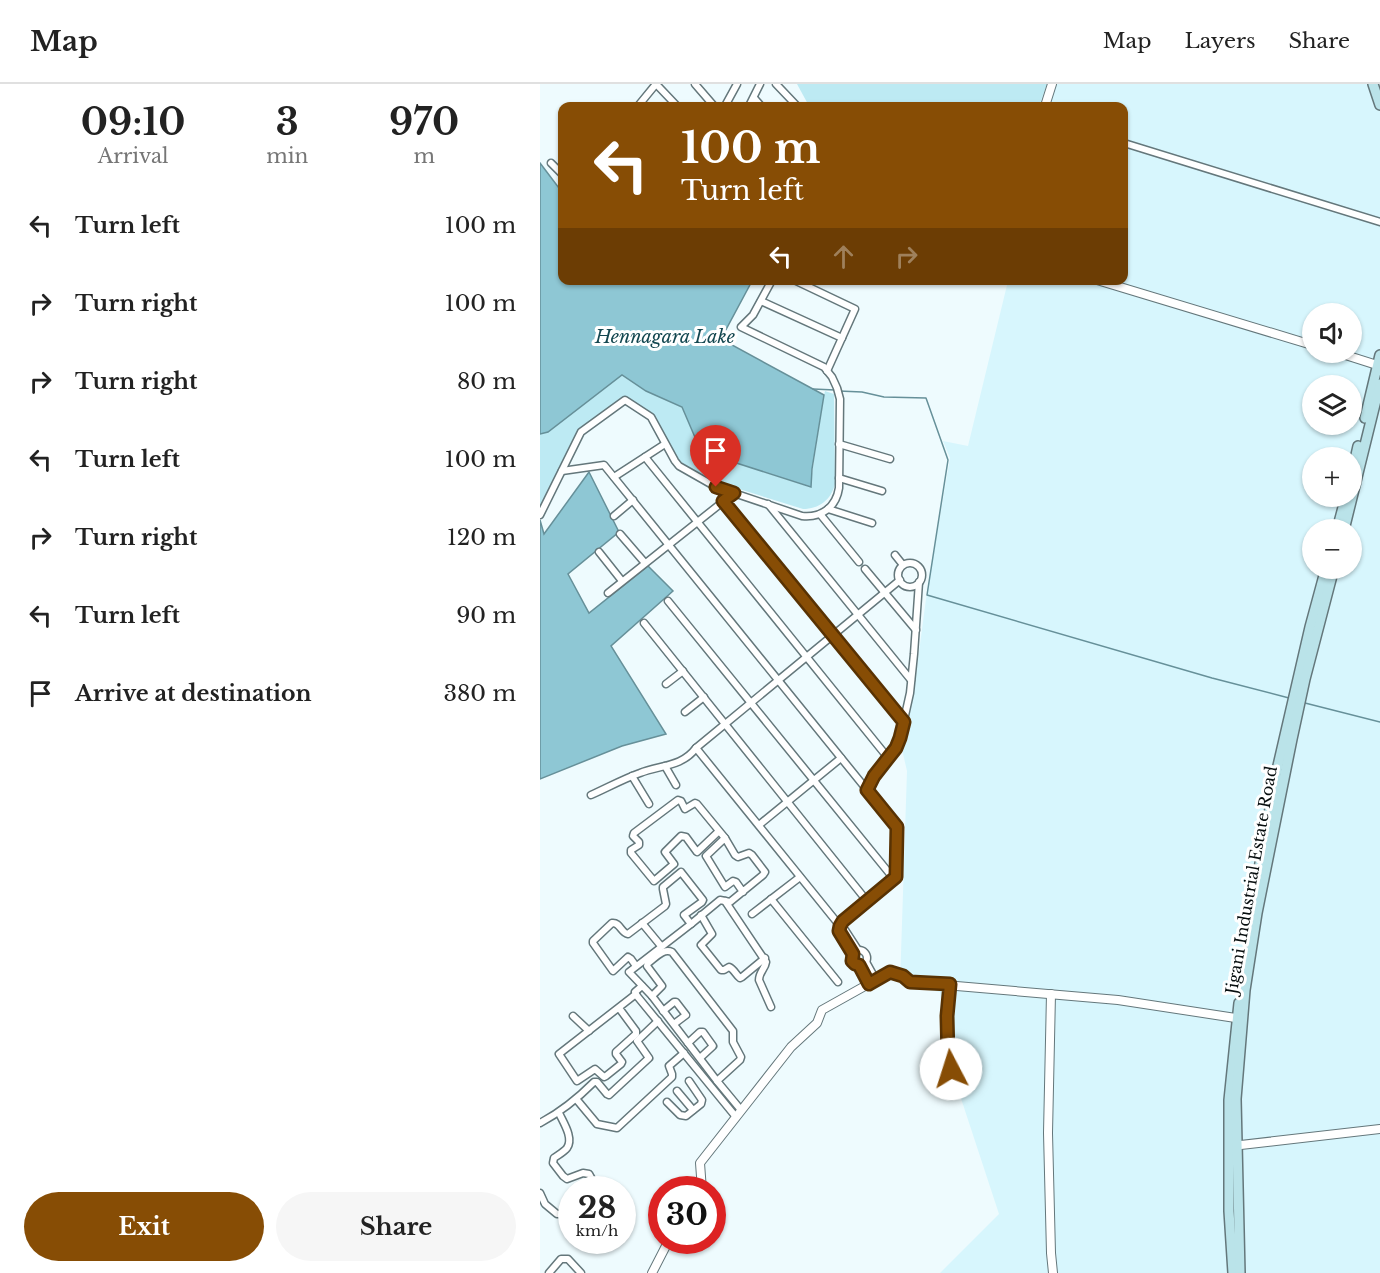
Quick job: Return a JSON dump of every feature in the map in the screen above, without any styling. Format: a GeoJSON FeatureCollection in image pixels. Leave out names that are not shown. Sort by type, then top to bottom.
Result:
{"type":"FeatureCollection","features":[{"type":"Feature","properties":{"kind":"main road"},"geometry":{"type":"LineString","coordinates":[[1373,84],[1380,105]]}},
{"type":"Feature","properties":{"kind":"main road"},"geometry":{"type":"LineString","coordinates":[[1358,447],[1379,362]]}},
{"type":"Feature","properties":{"kind":"main road"},"geometry":{"type":"LineString","coordinates":[[1347,519],[1380,384]]}},
{"type":"Feature","properties":{"kind":"main road","name":"Jigani Industrial Estate Road"},"geometry":{"type":"LineString","coordinates":[[1233,1273],[1229,1211],[1240,1019],[1257,913],[1310,627],[1323,579]]}},
{"type":"Feature","properties":{"kind":"main road","name":"Jigani Industrial Estate Road"},"geometry":{"type":"LineString","coordinates":[[1297,700],[1331,579]]}},
{"type":"Feature","properties":{"kind":"main road","name":"Jigani Industrial Estate Road"},"geometry":{"type":"LineString","coordinates":[[1233,1146],[1240,1273]]}},
{"type":"Feature","properties":{"kind":"street"},"geometry":{"type":"LineString","coordinates":[[641,102],[656,84],[673,102]]}},
{"type":"Feature","properties":{"kind":"street"},"geometry":{"type":"LineString","coordinates":[[695,84],[711,102]]}},
{"type":"Feature","properties":{"kind":"street"},"geometry":{"type":"LineString","coordinates":[[728,102],[737,84]]}},
{"type":"Feature","properties":{"kind":"street"},"geometry":{"type":"LineString","coordinates":[[752,102],[760,84]]}},
{"type":"Feature","properties":{"kind":"street"},"geometry":{"type":"LineString","coordinates":[[776,84],[793,102]]}},
{"type":"Feature","properties":{"kind":"street"},"geometry":{"type":"LineString","coordinates":[[1046,102],[1052,84]]}},
{"type":"Feature","properties":{"kind":"street"},"geometry":{"type":"LineString","coordinates":[[754,98],[758,102]]}},
{"type":"Feature","properties":{"kind":"street"},"geometry":{"type":"LineString","coordinates":[[1128,144],[1380,222]]}},
{"type":"Feature","properties":{"kind":"street"},"geometry":{"type":"LineString","coordinates":[[551,163],[558,170]]}},
{"type":"Feature","properties":{"kind":"street"},"geometry":{"type":"LineString","coordinates":[[540,515],[581,432],[625,400],[651,417],[679,466],[716,487],[802,516],[820,514],[828,509],[837,497],[840,399],[835,382],[824,367],[741,327],[753,315],[769,285]]}},
{"type":"Feature","properties":{"kind":"street"},"geometry":{"type":"LineString","coordinates":[[805,285],[855,309],[827,371]]}},
{"type":"Feature","properties":{"kind":"street"},"geometry":{"type":"LineString","coordinates":[[1114,285],[1302,342]]}},
{"type":"Feature","properties":{"kind":"street"},"geometry":{"type":"LineString","coordinates":[[761,301],[842,338]]}},
{"type":"Feature","properties":{"kind":"street"},"geometry":{"type":"LineString","coordinates":[[1362,358],[1379,362]]}},
{"type":"Feature","properties":{"kind":"street"},"geometry":{"type":"LineString","coordinates":[[614,477],[665,444]]}},
{"type":"Feature","properties":{"kind":"street"},"geometry":{"type":"LineString","coordinates":[[839,444],[890,459]]}},
{"type":"Feature","properties":{"kind":"street"},"geometry":{"type":"LineString","coordinates":[[645,457],[889,759]]}},
{"type":"Feature","properties":{"kind":"street"},"geometry":{"type":"LineString","coordinates":[[562,471],[604,465],[897,827],[896,877],[840,926],[839,934],[855,952]]}},
{"type":"Feature","properties":{"kind":"street"},"geometry":{"type":"LineString","coordinates":[[839,478],[882,491]]}},
{"type":"Feature","properties":{"kind":"street"},"geometry":{"type":"LineString","coordinates":[[608,593],[734,493]]}},
{"type":"Feature","properties":{"kind":"street"},"geometry":{"type":"LineString","coordinates":[[614,516],[633,500]]}},
{"type":"Feature","properties":{"kind":"street"},"geometry":{"type":"LineString","coordinates":[[723,501],[904,722]]}},
{"type":"Feature","properties":{"kind":"street"},"geometry":{"type":"LineString","coordinates":[[768,504],[911,680]]}},
{"type":"Feature","properties":{"kind":"street"},"geometry":{"type":"LineString","coordinates":[[828,509],[872,523]]}},
{"type":"Feature","properties":{"kind":"street"},"geometry":{"type":"LineString","coordinates":[[820,514],[859,562]]}},
{"type":"Feature","properties":{"kind":"street"},"geometry":{"type":"LineString","coordinates":[[620,534],[645,563]]}},
{"type":"Feature","properties":{"kind":"street"},"geometry":{"type":"LineString","coordinates":[[599,552],[622,581]]}},
{"type":"Feature","properties":{"kind":"street"},"geometry":{"type":"LineString","coordinates":[[895,555],[903,565]]}},
{"type":"Feature","properties":{"kind":"street"},"geometry":{"type":"LineString","coordinates":[[867,790],[874,776],[889,759],[898,743],[911,680],[919,582],[922,574],[918,566],[909,563],[903,565],[899,571],[903,584],[914,586],[919,582]]}},
{"type":"Feature","properties":{"kind":"street"},"geometry":{"type":"LineString","coordinates":[[865,569],[916,631]]}},
{"type":"Feature","properties":{"kind":"street"},"geometry":{"type":"LineString","coordinates":[[591,795],[641,772],[665,766],[690,755],[900,580]]}},
{"type":"Feature","properties":{"kind":"street"},"geometry":{"type":"LineString","coordinates":[[668,601],[894,879]]}},
{"type":"Feature","properties":{"kind":"street"},"geometry":{"type":"LineString","coordinates":[[644,622],[867,901]]}},
{"type":"Feature","properties":{"kind":"street"},"geometry":{"type":"LineString","coordinates":[[666,684],[683,671]]}},
{"type":"Feature","properties":{"kind":"street"},"geometry":{"type":"LineString","coordinates":[[685,712],[704,697]]}},
{"type":"Feature","properties":{"kind":"street"},"geometry":{"type":"LineString","coordinates":[[696,748],[840,926]]}},
{"type":"Feature","properties":{"kind":"street"},"geometry":{"type":"LineString","coordinates":[[759,825],[841,758]]}},
{"type":"Feature","properties":{"kind":"street"},"geometry":{"type":"LineString","coordinates":[[665,766],[676,785]]}},
{"type":"Feature","properties":{"kind":"street"},"geometry":{"type":"LineString","coordinates":[[632,776],[650,804]]}},
{"type":"Feature","properties":{"kind":"street"},"geometry":{"type":"LineString","coordinates":[[674,864],[654,882],[631,850],[639,845],[633,836],[634,833],[678,800],[685,809],[697,804],[725,838],[735,855],[738,857],[749,853],[765,872],[730,902],[720,900],[629,972],[652,996],[741,1110]]}},
{"type":"Feature","properties":{"kind":"street"},"geometry":{"type":"LineString","coordinates":[[691,924],[684,915],[703,900],[665,852],[681,836],[686,837],[697,852],[719,831]]}},
{"type":"Feature","properties":{"kind":"street"},"geometry":{"type":"LineString","coordinates":[[725,838],[706,855],[725,887],[733,881],[743,892]]}},
{"type":"Feature","properties":{"kind":"street"},"geometry":{"type":"LineString","coordinates":[[636,966],[628,957],[613,971],[593,941],[612,923],[618,924],[626,934],[665,906],[663,887],[681,872]]}},
{"type":"Feature","properties":{"kind":"street"},"geometry":{"type":"LineString","coordinates":[[752,914],[800,877]]}},
{"type":"Feature","properties":{"kind":"street"},"geometry":{"type":"LineString","coordinates":[[771,899],[838,982]]}},
{"type":"Feature","properties":{"kind":"street"},"geometry":{"type":"LineString","coordinates":[[725,901],[765,958],[765,966],[759,980],[771,1007]]}},
{"type":"Feature","properties":{"kind":"street"},"geometry":{"type":"LineString","coordinates":[[701,915],[712,934],[701,945],[721,970],[732,968],[740,978],[765,958]]}},
{"type":"Feature","properties":{"kind":"street"},"geometry":{"type":"LineString","coordinates":[[642,923],[662,946]]}},
{"type":"Feature","properties":{"kind":"street"},"geometry":{"type":"LineString","coordinates":[[652,996],[662,986],[647,966],[648,963],[664,950],[669,950],[733,1031],[733,1041],[741,1057],[714,1090]]}},
{"type":"Feature","properties":{"kind":"street"},"geometry":{"type":"LineString","coordinates":[[855,952],[861,950],[865,953],[873,982]]}},
{"type":"Feature","properties":{"kind":"street"},"geometry":{"type":"LineString","coordinates":[[855,952],[852,961],[859,965],[873,982]]}},
{"type":"Feature","properties":{"kind":"street"},"geometry":{"type":"LineString","coordinates":[[859,965],[866,962]]}},
{"type":"Feature","properties":{"kind":"street"},"geometry":{"type":"LineString","coordinates":[[701,1176],[700,1163],[791,1047],[816,1023],[822,1010],[890,972],[903,976],[910,982],[1118,1000],[1240,1019]]}},
{"type":"Feature","properties":{"kind":"street"},"geometry":{"type":"LineString","coordinates":[[950,984],[947,1016],[948,1056],[951,1069]]}},
{"type":"Feature","properties":{"kind":"street"},"geometry":{"type":"LineString","coordinates":[[619,1008],[636,1031],[636,1034],[616,1052],[621,1064],[604,1077],[595,1069],[577,1081],[559,1054],[619,1008],[642,986]]}},
{"type":"Feature","properties":{"kind":"street"},"geometry":{"type":"LineString","coordinates":[[636,994],[735,1117]]}},
{"type":"Feature","properties":{"kind":"street"},"geometry":{"type":"LineString","coordinates":[[1051,994],[1048,1133],[1053,1273]]}},
{"type":"Feature","properties":{"kind":"street"},"geometry":{"type":"LineString","coordinates":[[663,1011],[676,1002],[686,1015],[674,1024]]}},
{"type":"Feature","properties":{"kind":"street"},"geometry":{"type":"LineString","coordinates":[[573,1016],[589,1031]]}},
{"type":"Feature","properties":{"kind":"street"},"geometry":{"type":"LineString","coordinates":[[540,1123],[577,1100],[596,1082],[609,1095],[648,1059],[649,1056],[637,1041],[658,1021]]}},
{"type":"Feature","properties":{"kind":"street"},"geometry":{"type":"LineString","coordinates":[[688,1043],[703,1032],[713,1046],[700,1058]]}},
{"type":"Feature","properties":{"kind":"street"},"geometry":{"type":"LineString","coordinates":[[675,1043],[683,1036]]}},
{"type":"Feature","properties":{"kind":"street"},"geometry":{"type":"LineString","coordinates":[[577,1100],[597,1124],[617,1128],[672,1077],[669,1066],[684,1053]]}},
{"type":"Feature","properties":{"kind":"street"},"geometry":{"type":"LineString","coordinates":[[667,1101],[680,1115],[686,1116],[702,1102],[691,1084],[704,1078]]}},
{"type":"Feature","properties":{"kind":"street"},"geometry":{"type":"LineString","coordinates":[[677,1092],[693,1110]]}},
{"type":"Feature","properties":{"kind":"street"},"geometry":{"type":"LineString","coordinates":[[559,1113],[567,1129],[569,1144],[554,1158],[553,1163],[563,1176]]}},
{"type":"Feature","properties":{"kind":"street"},"geometry":{"type":"LineString","coordinates":[[1233,1146],[1380,1129]]}},
{"type":"Feature","properties":{"kind":"street"},"geometry":{"type":"LineString","coordinates":[[575,1176],[583,1173],[590,1176]]}},
{"type":"Feature","properties":{"kind":"street"},"geometry":{"type":"LineString","coordinates":[[540,1192],[545,1204],[558,1214]]}},
{"type":"Feature","properties":{"kind":"street"},"geometry":{"type":"LineString","coordinates":[[652,1273],[662,1254]]}},
{"type":"Feature","properties":{"kind":"street"},"geometry":{"type":"LineString","coordinates":[[549,1273],[561,1259],[568,1259],[581,1273]]}},
{"type":"Feature","properties":{"kind":"shaded area"},"geometry":{"type":"Polygon","coordinates":[[[797,84],[1047,84],[1040,102],[807,102],[797,84]]]}},
{"type":"Feature","properties":{"kind":"shaded area"},"geometry":{"type":"Polygon","coordinates":[[[1047,84],[1380,84],[1380,1273],[940,1273],[999,1214],[950,1065],[940,992],[900,984],[907,771],[901,745],[914,690],[926,599],[950,458],[943,441],[968,446],[1007,285],[1128,285],[1128,102],[1040,102],[1047,84]]]}},
{"type":"Feature","properties":{"kind":"shaded area"},"geometry":{"type":"Polygon","coordinates":[[[622,375],[646,391],[682,407],[697,442],[727,460],[810,487],[825,391],[834,394],[835,484],[831,495],[819,505],[803,509],[720,483],[684,465],[673,454],[656,417],[625,398],[581,430],[540,510],[540,434],[548,432],[622,375]]]}},
{"type":"Feature","properties":{"kind":"water","name":"Hennagara Lake"},"geometry":{"type":"Polygon","coordinates":[[[540,163],[558,187],[558,285],[750,285],[721,339],[824,395],[811,487],[727,460],[697,442],[682,407],[646,391],[622,375],[548,432],[540,434],[540,163]]]}},
{"type":"Feature","properties":{"kind":"water"},"geometry":{"type":"Polygon","coordinates":[[[589,472],[619,532],[568,574],[589,613],[648,566],[673,591],[611,646],[666,734],[622,746],[540,779],[540,520],[544,534],[589,472]]]}},
{"type":"Feature","properties":{"kind":"waterway"},"geometry":{"type":"LineString","coordinates":[[813,389],[835,390]]}},
{"type":"Feature","properties":{"kind":"waterway"},"geometry":{"type":"LineString","coordinates":[[839,391],[862,392],[884,397],[926,398],[948,460],[927,595],[1212,678],[1289,698]]}},
{"type":"Feature","properties":{"kind":"waterway"},"geometry":{"type":"LineString","coordinates":[[1305,703],[1380,722]]}},
{"type":"Feature","properties":{"kind":"route"},"geometry":{"type":"LineString","coordinates":[[716,487],[734,493],[723,501],[904,722],[896,748],[874,776],[867,790],[897,827],[896,877],[843,921],[839,934],[853,954],[852,961],[859,965],[869,984],[890,972],[903,976],[910,982],[950,984],[947,1016],[948,1056],[951,1069]]}}]}
